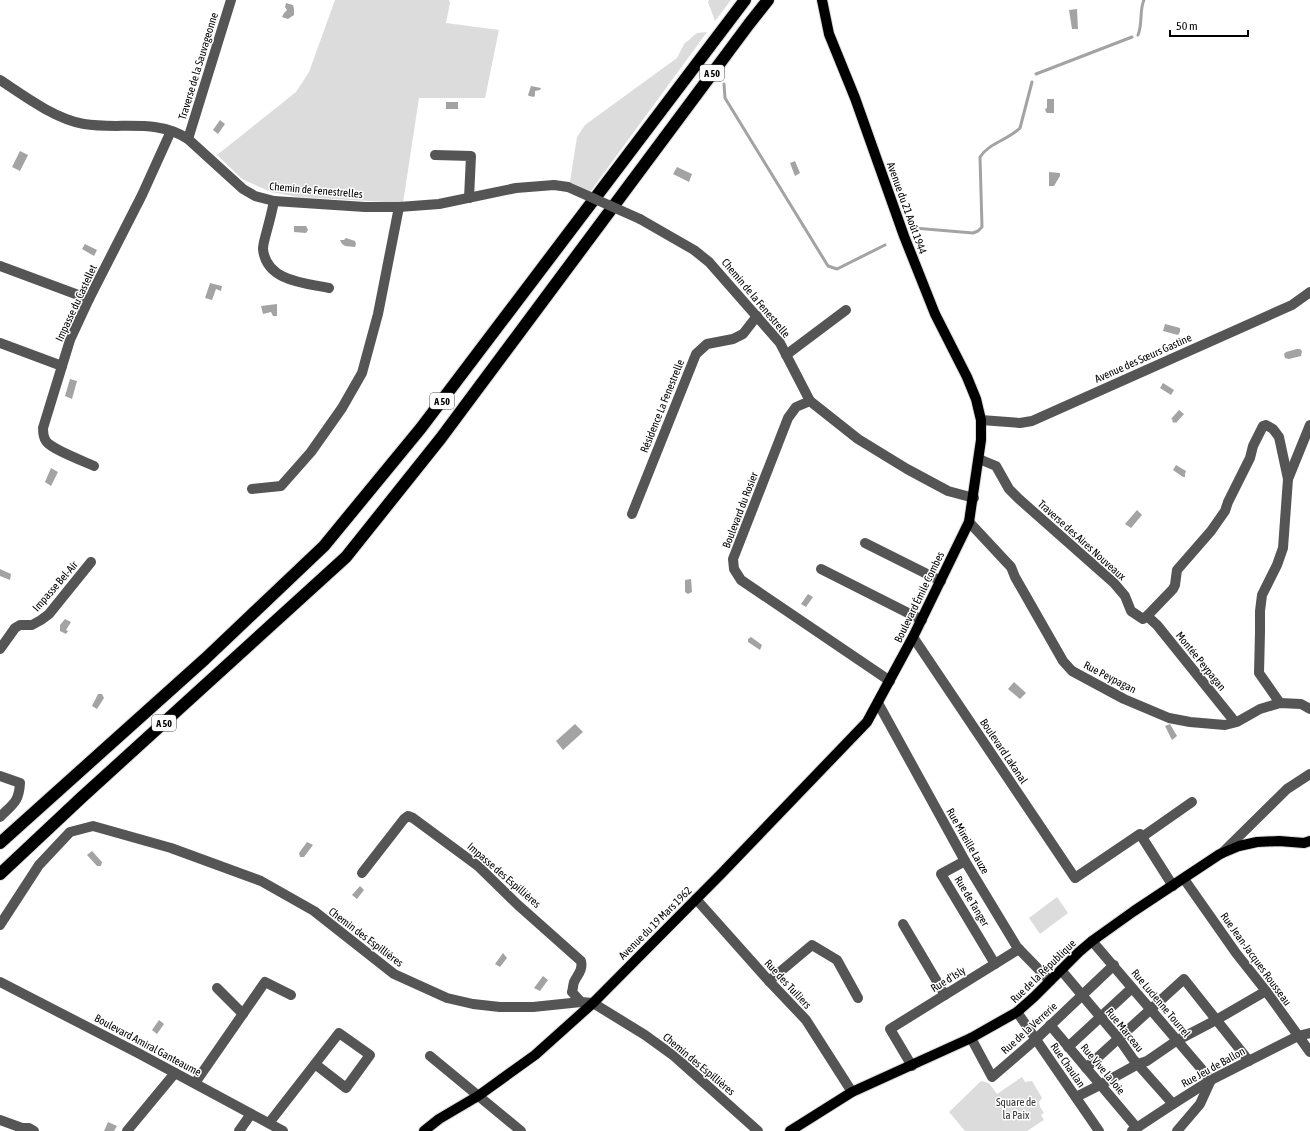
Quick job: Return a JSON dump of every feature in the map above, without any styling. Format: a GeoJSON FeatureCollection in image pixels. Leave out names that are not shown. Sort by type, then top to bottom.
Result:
{"type":"FeatureCollection","features":[{"type":"Feature","properties":{"kind":"highway","name":"A 50"},"geometry":{"type":"LineString","coordinates":[[0,844],[205,659],[324,546],[421,428],[745,0]]}},
{"type":"Feature","properties":{"kind":"highway","name":"A 50"},"geometry":{"type":"LineString","coordinates":[[0,874],[80,798],[346,557],[441,438],[739,36],[768,0]]}},
{"type":"Feature","properties":{"kind":"main road","name":"Avenue du 21 Août 1944"},"geometry":{"type":"LineString","coordinates":[[822,0],[829,34],[855,98],[904,236],[935,314],[967,377],[976,399],[981,420],[979,459]]}},
{"type":"Feature","properties":{"kind":"main road","name":"Boulevard Émile Combes"},"geometry":{"type":"LineString","coordinates":[[878,703],[922,620],[969,522],[979,459]]}},
{"type":"Feature","properties":{"kind":"main road","name":"Avenue du 19 Mars 1962"},"geometry":{"type":"LineString","coordinates":[[424,1131],[439,1119],[478,1096],[535,1055],[593,1003],[867,722],[878,703]]}},
{"type":"Feature","properties":{"kind":"main road","name":"Rue de la République"},"geometry":{"type":"LineString","coordinates":[[790,1131],[852,1092],[971,1038],[1018,1012],[1092,941],[1134,911],[1220,854],[1239,846],[1257,842],[1304,843],[1310,841]]}},
{"type":"Feature","properties":{"kind":"street","name":"Traverse de la Sauvageonne"},"geometry":{"type":"LineString","coordinates":[[188,139],[231,0]]}},
{"type":"Feature","properties":{"kind":"street","name":"Chemin de Fenestrelles"},"geometry":{"type":"LineString","coordinates":[[0,80],[60,117],[73,121],[99,125],[154,126],[180,134],[188,139],[243,189],[255,196],[274,200],[365,207],[399,207],[439,204],[516,188],[554,185],[568,187]]}},
{"type":"Feature","properties":{"kind":"street","name":"Impasse du Castellet"},"geometry":{"type":"LineString","coordinates":[[94,466],[53,448],[46,442],[43,428],[70,340],[89,299],[142,195],[171,131]]}},
{"type":"Feature","properties":{"kind":"street"},"geometry":{"type":"LineString","coordinates":[[435,155],[471,156],[469,198]]}},
{"type":"Feature","properties":{"kind":"street","name":"Chemin de la Fenestrelle"},"geometry":{"type":"LineString","coordinates":[[568,187],[640,219],[694,250],[709,262],[780,343],[810,401],[858,439],[907,469],[948,491],[974,498]]}},
{"type":"Feature","properties":{"kind":"street"},"geometry":{"type":"LineString","coordinates":[[274,200],[263,247],[266,260],[271,268],[280,276],[294,281],[329,288]]}},
{"type":"Feature","properties":{"kind":"street"},"geometry":{"type":"LineString","coordinates":[[252,489],[281,486],[311,452],[342,408],[362,373],[378,314],[399,207]]}},
{"type":"Feature","properties":{"kind":"street"},"geometry":{"type":"LineString","coordinates":[[0,266],[89,299]]}},
{"type":"Feature","properties":{"kind":"street","name":"Avenue des Sœurs Gastine"},"geometry":{"type":"LineString","coordinates":[[981,420],[1020,423],[1032,421],[1292,304],[1310,292]]}},
{"type":"Feature","properties":{"kind":"street"},"geometry":{"type":"LineString","coordinates":[[786,355],[846,310]]}},
{"type":"Feature","properties":{"kind":"street","name":"Résidence La Fenestrelle"},"geometry":{"type":"LineString","coordinates":[[632,514],[696,354],[707,344],[733,339],[743,334],[756,316]]}},
{"type":"Feature","properties":{"kind":"street"},"geometry":{"type":"LineString","coordinates":[[0,343],[62,366]]}},
{"type":"Feature","properties":{"kind":"street","name":"Boulevard du Rosier"},"geometry":{"type":"LineString","coordinates":[[810,401],[796,407],[788,418],[733,559],[734,569],[741,580],[890,681]]}},
{"type":"Feature","properties":{"kind":"street"},"geometry":{"type":"LineString","coordinates":[[1147,616],[1173,589],[1177,570],[1211,531],[1226,511],[1228,502],[1250,458],[1253,446],[1264,426],[1266,425],[1273,429],[1279,437],[1288,479],[1283,548],[1277,565],[1262,595],[1260,611],[1259,673],[1280,702]]}},
{"type":"Feature","properties":{"kind":"street"},"geometry":{"type":"LineString","coordinates":[[1288,479],[1310,425]]}},
{"type":"Feature","properties":{"kind":"street","name":"Traverse des Aires Nouveaux"},"geometry":{"type":"LineString","coordinates":[[979,459],[996,466],[1009,489],[1019,499],[1114,583],[1125,596],[1131,610],[1143,619],[1147,616]]}},
{"type":"Feature","properties":{"kind":"street","name":"Rue Peypagan"},"geometry":{"type":"LineString","coordinates":[[969,522],[1011,567],[1015,577],[1029,599],[1063,661],[1072,671],[1124,699],[1168,718],[1190,722],[1225,725],[1235,722],[1260,709],[1280,702],[1301,704],[1310,709]]}},
{"type":"Feature","properties":{"kind":"street"},"geometry":{"type":"LineString","coordinates":[[865,543],[941,581]]}},
{"type":"Feature","properties":{"kind":"street","name":"Impasse Bel-Air"},"geometry":{"type":"LineString","coordinates":[[0,649],[15,628],[25,624],[32,625],[49,614],[91,562]]}},
{"type":"Feature","properties":{"kind":"street"},"geometry":{"type":"LineString","coordinates":[[821,569],[922,620]]}},
{"type":"Feature","properties":{"kind":"street","name":"Montée Peypagan"},"geometry":{"type":"LineString","coordinates":[[1147,616],[1157,625],[1235,722]]}},
{"type":"Feature","properties":{"kind":"street","name":"Boulevard Lakanal"},"geometry":{"type":"LineString","coordinates":[[913,637],[1075,878],[1140,834],[1142,837]]}},
{"type":"Feature","properties":{"kind":"street","name":"Rue Mireille Lauze"},"geometry":{"type":"LineString","coordinates":[[878,703],[965,860],[1019,949],[1050,981]]}},
{"type":"Feature","properties":{"kind":"street"},"geometry":{"type":"LineString","coordinates":[[1220,854],[1287,789],[1310,774]]}},
{"type":"Feature","properties":{"kind":"street"},"geometry":{"type":"LineString","coordinates":[[0,776],[20,783],[20,792],[17,800],[0,817]]}},
{"type":"Feature","properties":{"kind":"street"},"geometry":{"type":"LineString","coordinates":[[1173,886],[1142,837],[1192,802]]}},
{"type":"Feature","properties":{"kind":"street","name":"Impasse des Espillières"},"geometry":{"type":"LineString","coordinates":[[362,873],[404,820],[408,816],[413,818],[478,866],[518,905],[581,961],[581,970],[574,983],[572,992],[581,1002]]}},
{"type":"Feature","properties":{"kind":"street","name":"Chemin des Espillières"},"geometry":{"type":"LineString","coordinates":[[0,925],[39,865],[70,832],[93,826],[171,848],[261,881],[314,911],[394,974],[447,998],[473,1004],[500,1007],[533,1007],[581,1002],[593,1003],[645,1035],[674,1056],[758,1131]]}},
{"type":"Feature","properties":{"kind":"street","name":"Rue de Tanger"},"geometry":{"type":"LineString","coordinates":[[965,860],[942,874],[995,964]]}},
{"type":"Feature","properties":{"kind":"street","name":"Rue Jean-Jacques Rousseau"},"geometry":{"type":"LineString","coordinates":[[1184,879],[1236,953],[1266,991],[1310,1052]]}},
{"type":"Feature","properties":{"kind":"street","name":"Rue des Tuiliers"},"geometry":{"type":"LineString","coordinates":[[696,899],[806,1020],[852,1092]]}},
{"type":"Feature","properties":{"kind":"street"},"geometry":{"type":"LineString","coordinates":[[903,924],[945,995]]}},
{"type":"Feature","properties":{"kind":"street","name":"Rue Lucienne Tourrel"},"geometry":{"type":"LineString","coordinates":[[1092,941],[1211,1080]]}},
{"type":"Feature","properties":{"kind":"street"},"geometry":{"type":"LineString","coordinates":[[769,981],[812,945],[837,960],[858,998]]}},
{"type":"Feature","properties":{"kind":"street","name":"Rue d'Isly"},"geometry":{"type":"LineString","coordinates":[[912,1066],[890,1028],[1019,949]]}},
{"type":"Feature","properties":{"kind":"street","name":"Rue de la Verrerie"},"geometry":{"type":"LineString","coordinates":[[971,1038],[992,1077],[1036,1039],[1114,965]]}},
{"type":"Feature","properties":{"kind":"street","name":"Rue Marceau"},"geometry":{"type":"LineString","coordinates":[[1061,970],[1138,1064],[1173,1104]]}},
{"type":"Feature","properties":{"kind":"street"},"geometry":{"type":"LineString","coordinates":[[1086,1068],[1184,979],[1249,1060]]}},
{"type":"Feature","properties":{"kind":"street","name":"Boulevard Amiral Ganteaume"},"geometry":{"type":"LineString","coordinates":[[0,982],[195,1083],[283,1131]]}},
{"type":"Feature","properties":{"kind":"street"},"geometry":{"type":"LineString","coordinates":[[195,1083],[265,982],[291,995]]}},
{"type":"Feature","properties":{"kind":"street"},"geometry":{"type":"LineString","coordinates":[[218,988],[243,1014]]}},
{"type":"Feature","properties":{"kind":"street"},"geometry":{"type":"LineString","coordinates":[[1068,1047],[1132,988]]}},
{"type":"Feature","properties":{"kind":"street"},"geometry":{"type":"LineString","coordinates":[[1076,1097],[1138,1064],[1147,1061],[1176,1040],[1216,1020],[1266,991]]}},
{"type":"Feature","properties":{"kind":"street","name":"Rue Chaulan"},"geometry":{"type":"LineString","coordinates":[[1018,1012],[1099,1131]]}},
{"type":"Feature","properties":{"kind":"street","name":"Rue Vive la Joie"},"geometry":{"type":"LineString","coordinates":[[1050,1026],[1135,1129]]}},
{"type":"Feature","properties":{"kind":"street"},"geometry":{"type":"LineString","coordinates":[[269,1123],[339,1033],[370,1055],[346,1088],[315,1064]]}},
{"type":"Feature","properties":{"kind":"street","name":"Rue Jeu de Ballon"},"geometry":{"type":"LineString","coordinates":[[1135,1129],[1211,1080],[1298,1036],[1310,1033]]}},
{"type":"Feature","properties":{"kind":"street"},"geometry":{"type":"LineString","coordinates":[[430,1056],[521,1131]]}},
{"type":"Feature","properties":{"kind":"street"},"geometry":{"type":"LineString","coordinates":[[127,1131],[175,1073]]}},
{"type":"Feature","properties":{"kind":"street"},"geometry":{"type":"LineString","coordinates":[[1177,1131],[1200,1104],[1211,1080]]}},
{"type":"Feature","properties":{"kind":"street"},"geometry":{"type":"LineString","coordinates":[[239,1131],[251,1114]]}},
{"type":"Feature","properties":{"kind":"street"},"geometry":{"type":"LineString","coordinates":[[0,1120],[21,1130],[29,1128],[34,1131]]}},
{"type":"Feature","properties":{"kind":"green space"},"geometry":{"type":"Polygon","coordinates":[[[335,0],[449,0],[450,3],[446,23],[499,30],[485,98],[419,98],[403,203],[298,197],[271,192],[242,179],[217,155],[296,92],[309,72],[335,0]]]}},
{"type":"Feature","properties":{"kind":"green space"},"geometry":{"type":"Polygon","coordinates":[[[709,0],[731,0],[715,21],[708,2],[709,0]]]}},
{"type":"Feature","properties":{"kind":"green space"},"geometry":{"type":"Polygon","coordinates":[[[707,32],[590,192],[570,182],[577,137],[585,125],[677,58],[684,44],[697,33],[707,32]]]}},
{"type":"Feature","properties":{"kind":"green space"},"geometry":{"type":"Polygon","coordinates":[[[1057,897],[1068,913],[1040,934],[1029,918],[1057,897]]]}},
{"type":"Feature","properties":{"kind":"green space","name":"Square de la Paix"},"geometry":{"type":"Polygon","coordinates":[[[1022,1077],[1025,1082],[1032,1081],[1042,1098],[1039,1102],[1044,1113],[1041,1115],[1044,1120],[1027,1131],[965,1131],[949,1112],[981,1081],[989,1083],[997,1094],[1022,1077]]]}},
{"type":"Feature","properties":{"kind":"shaded area"},"geometry":{"type":"Polygon","coordinates":[[[286,3],[293,5],[294,9],[294,15],[288,19],[282,17],[287,10],[285,7],[286,3]]]}},
{"type":"Feature","properties":{"kind":"shaded area"},"geometry":{"type":"Polygon","coordinates":[[[1077,9],[1078,29],[1072,29],[1069,10],[1077,9]]]}},
{"type":"Feature","properties":{"kind":"shaded area"},"geometry":{"type":"Polygon","coordinates":[[[531,86],[541,88],[540,90],[535,91],[534,97],[528,95],[531,86]]]}},
{"type":"Feature","properties":{"kind":"shaded area"},"geometry":{"type":"Polygon","coordinates":[[[1047,99],[1054,99],[1054,113],[1046,112],[1045,109],[1047,108],[1047,99]]]}},
{"type":"Feature","properties":{"kind":"shaded area"},"geometry":{"type":"Polygon","coordinates":[[[446,102],[458,102],[458,109],[446,109],[446,102]]]}},
{"type":"Feature","properties":{"kind":"shaded area"},"geometry":{"type":"Polygon","coordinates":[[[220,120],[225,124],[218,134],[213,130],[220,120]]]}},
{"type":"Feature","properties":{"kind":"shaded area"},"geometry":{"type":"Polygon","coordinates":[[[20,151],[28,155],[20,171],[12,167],[20,151]]]}},
{"type":"Feature","properties":{"kind":"shaded area"},"geometry":{"type":"Polygon","coordinates":[[[795,161],[800,173],[795,176],[790,163],[795,161]]]}},
{"type":"Feature","properties":{"kind":"shaded area"},"geometry":{"type":"Polygon","coordinates":[[[677,167],[692,174],[689,182],[673,174],[677,167]]]}},
{"type":"Feature","properties":{"kind":"shaded area"},"geometry":{"type":"Polygon","coordinates":[[[1049,172],[1060,173],[1060,176],[1054,186],[1049,186],[1049,172]]]}},
{"type":"Feature","properties":{"kind":"shaded area"},"geometry":{"type":"Polygon","coordinates":[[[294,226],[306,226],[308,230],[306,233],[294,232],[294,226]]]}},
{"type":"Feature","properties":{"kind":"shaded area"},"geometry":{"type":"Polygon","coordinates":[[[346,238],[355,241],[355,247],[345,246],[342,244],[340,240],[344,240],[346,238]]]}},
{"type":"Feature","properties":{"kind":"shaded area"},"geometry":{"type":"Polygon","coordinates":[[[85,244],[97,250],[94,256],[82,249],[85,244]]]}},
{"type":"Feature","properties":{"kind":"shaded area"},"geometry":{"type":"Polygon","coordinates":[[[210,283],[222,286],[221,291],[216,289],[212,300],[205,298],[210,283]]]}},
{"type":"Feature","properties":{"kind":"shaded area"},"geometry":{"type":"Polygon","coordinates":[[[277,304],[277,316],[273,316],[271,312],[263,314],[261,306],[277,304]]]}},
{"type":"Feature","properties":{"kind":"shaded area"},"geometry":{"type":"Polygon","coordinates":[[[1165,324],[1180,328],[1178,335],[1163,331],[1165,324]]]}},
{"type":"Feature","properties":{"kind":"shaded area"},"geometry":{"type":"Polygon","coordinates":[[[1297,349],[1302,351],[1301,356],[1289,359],[1285,358],[1284,354],[1286,352],[1297,349]]]}},
{"type":"Feature","properties":{"kind":"shaded area"},"geometry":{"type":"Polygon","coordinates":[[[70,379],[77,381],[72,399],[65,396],[70,379]]]}},
{"type":"Feature","properties":{"kind":"shaded area"},"geometry":{"type":"Polygon","coordinates":[[[1163,383],[1174,390],[1171,395],[1160,388],[1163,383]]]}},
{"type":"Feature","properties":{"kind":"shaded area"},"geometry":{"type":"Polygon","coordinates":[[[1179,410],[1184,414],[1176,423],[1174,423],[1171,419],[1179,410]]]}},
{"type":"Feature","properties":{"kind":"shaded area"},"geometry":{"type":"Polygon","coordinates":[[[1176,465],[1186,471],[1185,477],[1173,470],[1176,465]]]}},
{"type":"Feature","properties":{"kind":"shaded area"},"geometry":{"type":"Polygon","coordinates":[[[51,468],[58,472],[51,486],[45,482],[51,468]]]}},
{"type":"Feature","properties":{"kind":"shaded area"},"geometry":{"type":"Polygon","coordinates":[[[1137,510],[1142,515],[1131,528],[1125,524],[1137,510]]]}},
{"type":"Feature","properties":{"kind":"shaded area"},"geometry":{"type":"Polygon","coordinates":[[[0,569],[11,574],[10,580],[0,576],[0,569]]]}},
{"type":"Feature","properties":{"kind":"shaded area"},"geometry":{"type":"Polygon","coordinates":[[[691,579],[692,592],[688,594],[685,592],[685,580],[691,579]]]}},
{"type":"Feature","properties":{"kind":"shaded area"},"geometry":{"type":"Polygon","coordinates":[[[808,594],[813,597],[806,607],[801,604],[808,594]]]}},
{"type":"Feature","properties":{"kind":"shaded area"},"geometry":{"type":"Polygon","coordinates":[[[65,619],[71,622],[66,630],[68,631],[66,634],[60,631],[60,625],[65,619]]]}},
{"type":"Feature","properties":{"kind":"shaded area"},"geometry":{"type":"Polygon","coordinates":[[[751,637],[762,645],[760,650],[748,642],[748,639],[751,637]]]}},
{"type":"Feature","properties":{"kind":"shaded area"},"geometry":{"type":"Polygon","coordinates":[[[1014,682],[1026,693],[1020,699],[1008,689],[1014,682]]]}},
{"type":"Feature","properties":{"kind":"shaded area"},"geometry":{"type":"Polygon","coordinates":[[[98,694],[102,694],[104,698],[97,709],[92,706],[98,694]]]}},
{"type":"Feature","properties":{"kind":"shaded area"},"geometry":{"type":"Polygon","coordinates":[[[575,724],[583,732],[563,750],[556,741],[575,724]]]}},
{"type":"Feature","properties":{"kind":"shaded area"},"geometry":{"type":"Polygon","coordinates":[[[1170,724],[1177,736],[1172,740],[1165,726],[1170,724]]]}},
{"type":"Feature","properties":{"kind":"shaded area"},"geometry":{"type":"Polygon","coordinates":[[[307,842],[313,845],[304,857],[300,857],[299,853],[307,842]]]}},
{"type":"Feature","properties":{"kind":"shaded area"},"geometry":{"type":"Polygon","coordinates":[[[92,851],[102,862],[101,866],[97,866],[87,855],[92,851]]]}},
{"type":"Feature","properties":{"kind":"shaded area"},"geometry":{"type":"Polygon","coordinates":[[[360,886],[364,890],[357,899],[352,895],[360,886]]]}},
{"type":"Feature","properties":{"kind":"shaded area"},"geometry":{"type":"Polygon","coordinates":[[[503,953],[507,958],[500,967],[495,964],[503,953]]]}},
{"type":"Feature","properties":{"kind":"shaded area"},"geometry":{"type":"Polygon","coordinates":[[[543,976],[548,980],[540,991],[534,988],[543,976]]]}},
{"type":"Feature","properties":{"kind":"shaded area"},"geometry":{"type":"Polygon","coordinates":[[[159,1020],[164,1024],[157,1034],[152,1030],[159,1020]]]}},
{"type":"Feature","properties":{"kind":"shaded area"},"geometry":{"type":"Polygon","coordinates":[[[108,1122],[117,1126],[114,1131],[104,1131],[108,1122]]]}},
{"type":"Feature","properties":{"kind":"waterway"},"geometry":{"type":"LineString","coordinates":[[1138,35],[1144,0]]}},
{"type":"Feature","properties":{"kind":"waterway"},"geometry":{"type":"LineString","coordinates":[[1036,74],[1132,37]]}},
{"type":"Feature","properties":{"kind":"waterway"},"geometry":{"type":"LineString","coordinates":[[914,228],[973,233],[982,227],[980,157],[988,148],[1010,136],[1020,128],[1032,82]]}},
{"type":"Feature","properties":{"kind":"waterway"},"geometry":{"type":"LineString","coordinates":[[724,84],[725,98],[828,266],[837,269],[885,245]]}}]}
